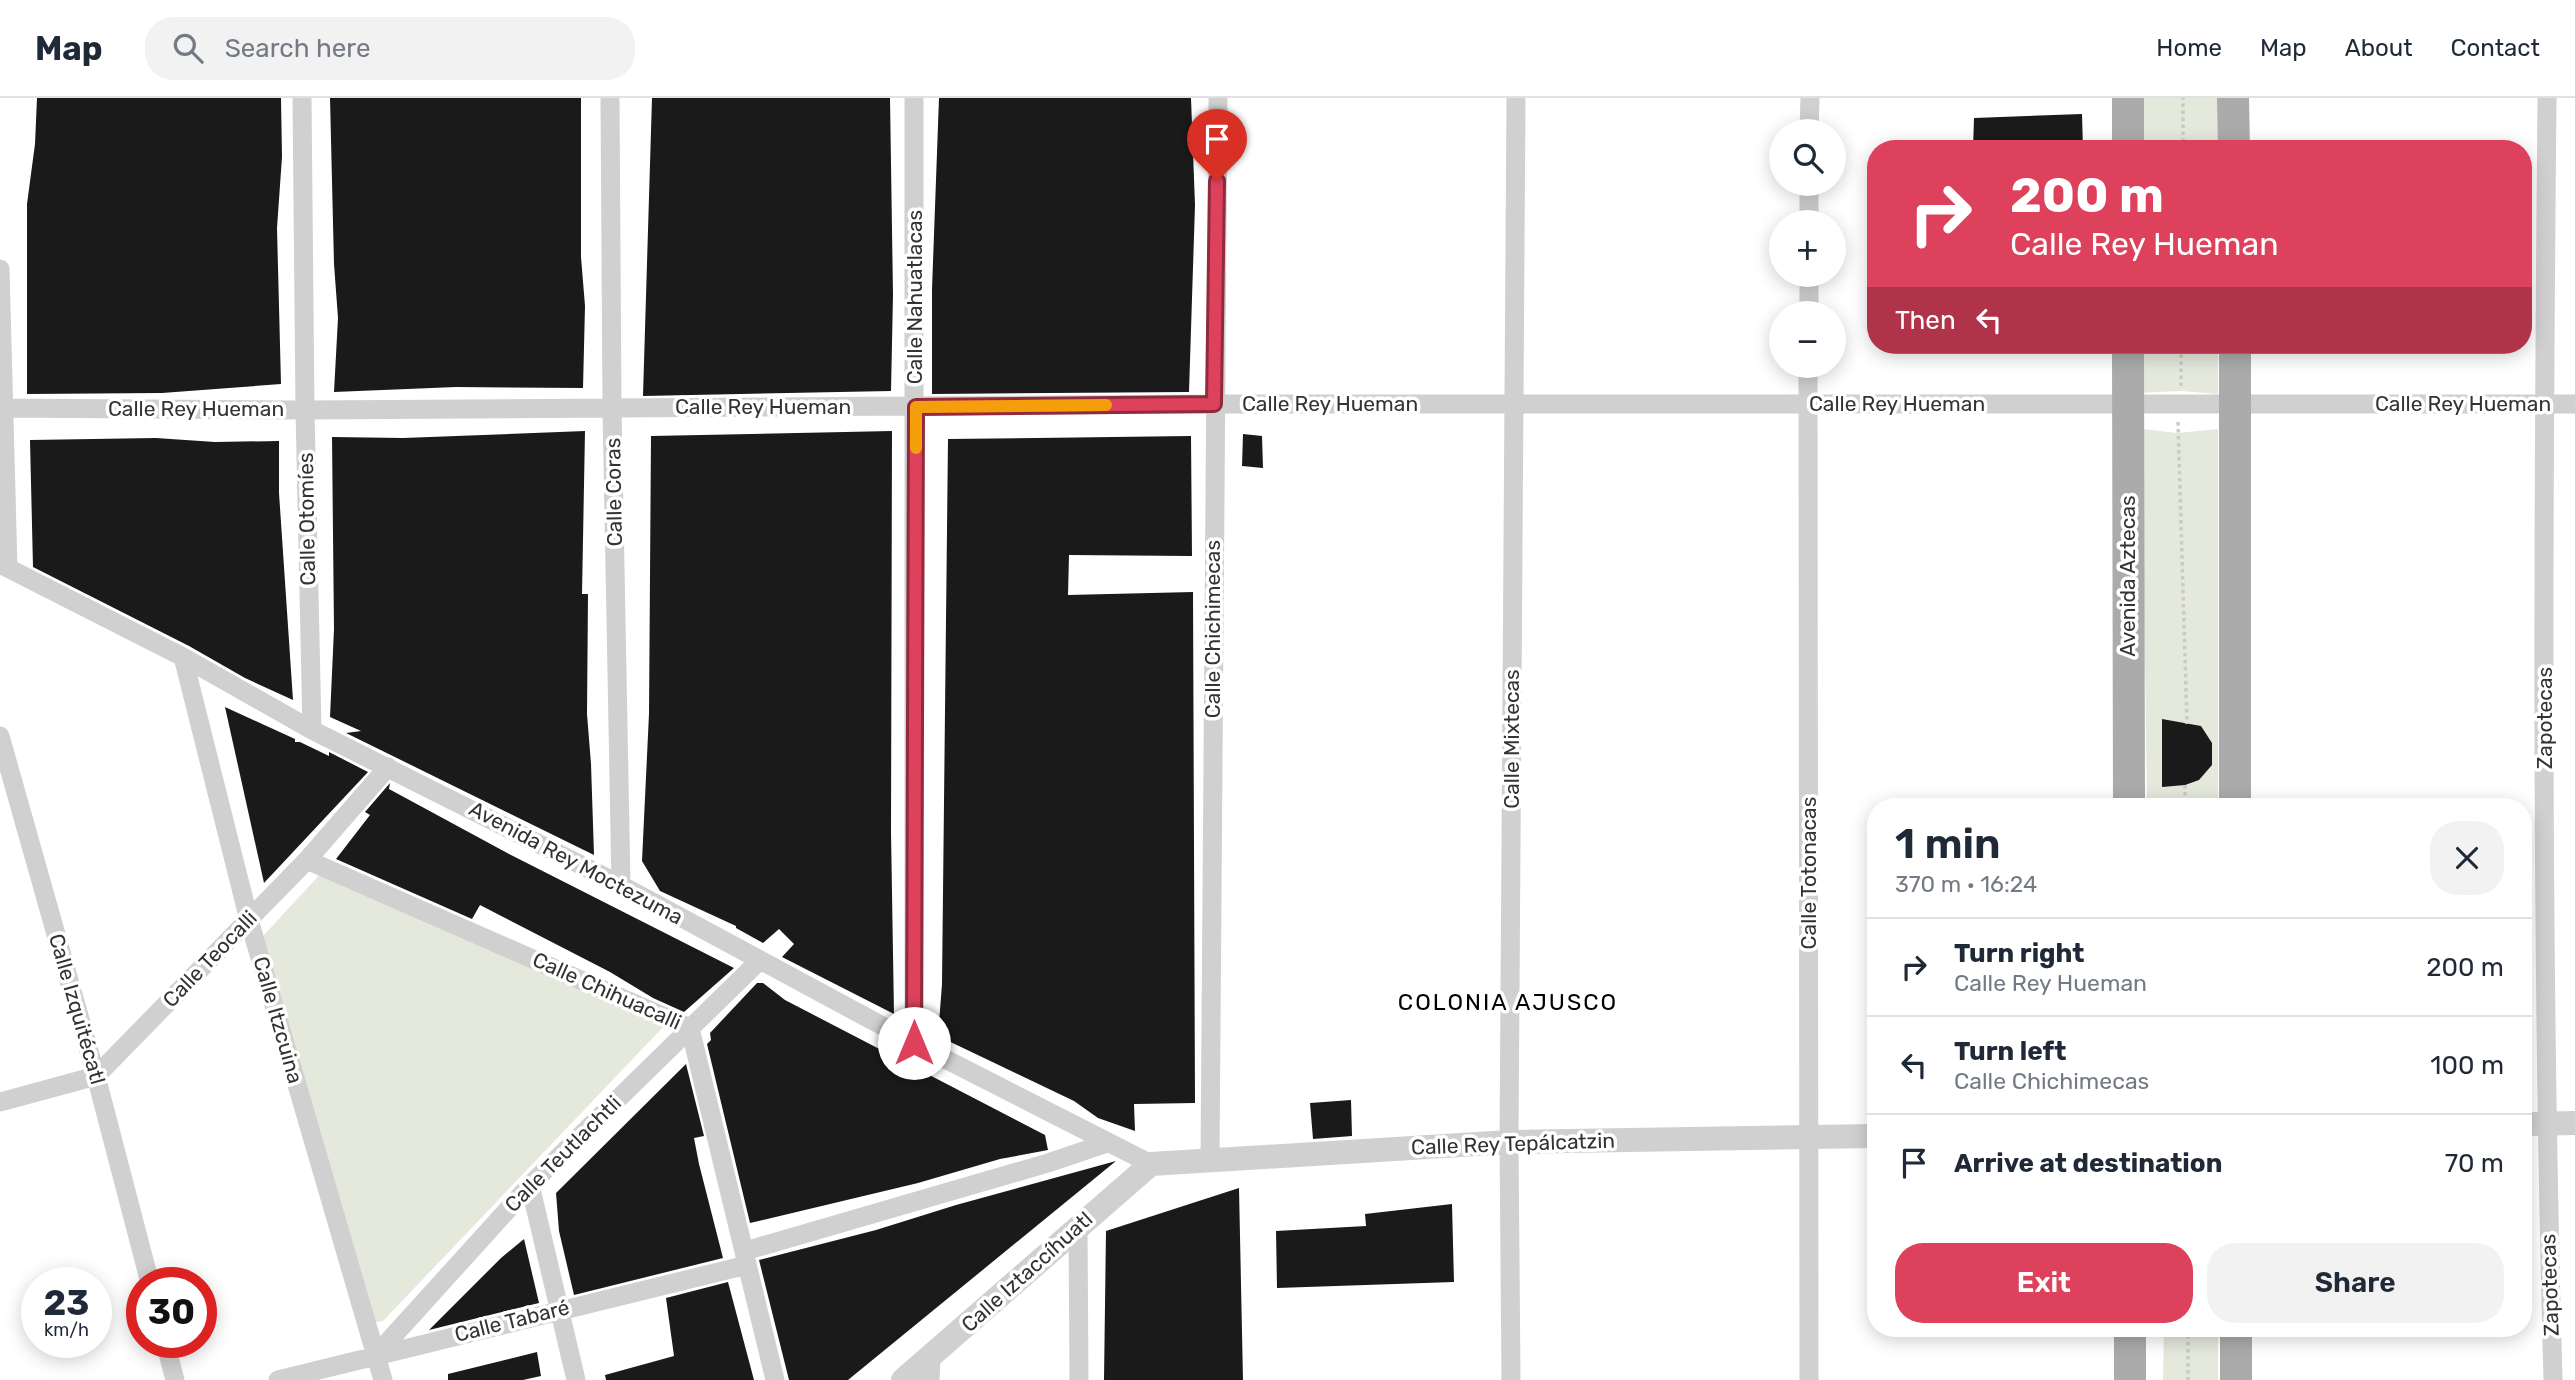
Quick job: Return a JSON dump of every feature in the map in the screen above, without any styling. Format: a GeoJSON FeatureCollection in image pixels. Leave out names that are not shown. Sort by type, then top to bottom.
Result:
{"type":"FeatureCollection","features":[{"type":"Feature","properties":{"kind":"main road"},"geometry":{"type":"LineString","coordinates":[[2128,98],[2128,140]]}},
{"type":"Feature","properties":{"kind":"main road"},"geometry":{"type":"LineString","coordinates":[[2233,98],[2234,140]]}},
{"type":"Feature","properties":{"kind":"main road","name":"Avenida Aztecas"},"geometry":{"type":"LineString","coordinates":[[2128,354],[2129,798]]}},
{"type":"Feature","properties":{"kind":"main road"},"geometry":{"type":"LineString","coordinates":[[2235,354],[2235,798]]}},
{"type":"Feature","properties":{"kind":"main road"},"geometry":{"type":"LineString","coordinates":[[2130,1337],[2130,1380]]}},
{"type":"Feature","properties":{"kind":"main road"},"geometry":{"type":"LineString","coordinates":[[2236,1337],[2236,1380]]}},
{"type":"Feature","properties":{"kind":"street","name":"Calle Otomíes"},"geometry":{"type":"LineString","coordinates":[[302,98],[312,730]]}},
{"type":"Feature","properties":{"kind":"street","name":"Calle Coras"},"geometry":{"type":"LineString","coordinates":[[610,98],[612,408],[621,885]]}},
{"type":"Feature","properties":{"kind":"street","name":"Calle Nahuatlacas"},"geometry":{"type":"LineString","coordinates":[[914,98],[914,1043]]}},
{"type":"Feature","properties":{"kind":"street","name":"Calle Chichimecas"},"geometry":{"type":"LineString","coordinates":[[1210,1160],[1218,98]]}},
{"type":"Feature","properties":{"kind":"street","name":"Calle Mixtecas"},"geometry":{"type":"LineString","coordinates":[[1511,1380],[1509,1142],[1516,98]]}},
{"type":"Feature","properties":{"kind":"street"},"geometry":{"type":"LineString","coordinates":[[1810,98],[1810,119]]}},
{"type":"Feature","properties":{"kind":"street","name":"Zapotecas"},"geometry":{"type":"LineString","coordinates":[[2547,98],[2535,1124],[2553,1380]]}},
{"type":"Feature","properties":{"kind":"street"},"geometry":{"type":"LineString","coordinates":[[0,268],[4,566]]}},
{"type":"Feature","properties":{"kind":"street","name":"Calle Totonacas"},"geometry":{"type":"LineString","coordinates":[[1808,378],[1809,1380]]}},
{"type":"Feature","properties":{"kind":"street","name":"Calle Rey Hueman"},"geometry":{"type":"LineString","coordinates":[[1,408],[305,410],[1214,404],[2575,404]]}},
{"type":"Feature","properties":{"kind":"street","name":"Avenida Rey Moctezuma"},"geometry":{"type":"LineString","coordinates":[[4,566],[183,657],[312,730],[621,885],[914,1043],[1151,1164]]}},
{"type":"Feature","properties":{"kind":"street","name":"Calle Itzcuina"},"geometry":{"type":"LineString","coordinates":[[183,657],[249,919],[383,1380]]}},
{"type":"Feature","properties":{"kind":"street","name":"Calle Izquitécatl"},"geometry":{"type":"LineString","coordinates":[[0,736],[96,1076],[146,1267]]}},
{"type":"Feature","properties":{"kind":"street","name":"Calle Teocalli"},"geometry":{"type":"LineString","coordinates":[[96,1076],[307,860],[388,766]]}},
{"type":"Feature","properties":{"kind":"street","name":"Calle Chihuacalli"},"geometry":{"type":"LineString","coordinates":[[307,860],[690,1028],[775,1380]]}},
{"type":"Feature","properties":{"kind":"street","name":"Calle Teutlachtli"},"geometry":{"type":"LineString","coordinates":[[376,1355],[530,1185],[760,961]]}},
{"type":"Feature","properties":{"kind":"street"},"geometry":{"type":"LineString","coordinates":[[0,1102],[96,1076]]}},
{"type":"Feature","properties":{"kind":"street"},"geometry":{"type":"LineString","coordinates":[[2535,1124],[2575,1123]]}},
{"type":"Feature","properties":{"kind":"street","name":"Calle Rey Tepálcatzin"},"geometry":{"type":"LineString","coordinates":[[1151,1164],[1509,1142],[1867,1136]]}},
{"type":"Feature","properties":{"kind":"street","name":"Calle Tabaré"},"geometry":{"type":"LineString","coordinates":[[278,1380],[559,1309],[746,1258],[1107,1143]]}},
{"type":"Feature","properties":{"kind":"street","name":"Calle Iztaccíhuatl"},"geometry":{"type":"LineString","coordinates":[[903,1380],[930,1369],[1078,1226],[1151,1164]]}},
{"type":"Feature","properties":{"kind":"street"},"geometry":{"type":"LineString","coordinates":[[530,1185],[576,1380]]}},
{"type":"Feature","properties":{"kind":"street"},"geometry":{"type":"LineString","coordinates":[[1078,1226],[1079,1380]]}},
{"type":"Feature","properties":{"kind":"street"},"geometry":{"type":"LineString","coordinates":[[169,1358],[175,1380]]}},
{"type":"Feature","properties":{"kind":"path"},"geometry":{"type":"LineString","coordinates":[[2183,98],[2183,140]]}},
{"type":"Feature","properties":{"kind":"path"},"geometry":{"type":"LineString","coordinates":[[2177,429],[2187,724]]}},
{"type":"Feature","properties":{"kind":"path"},"geometry":{"type":"LineString","coordinates":[[2185,785],[2185,798]]}},
{"type":"Feature","properties":{"kind":"path"},"geometry":{"type":"LineString","coordinates":[[2188,1337],[2188,1380]]}},
{"type":"Feature","properties":{"kind":"shaded area"},"geometry":{"type":"Polygon","coordinates":[[[2144,98],[2219,98],[2219,140],[2143,140],[2144,98]]]}},
{"type":"Feature","properties":{"kind":"shaded area"},"geometry":{"type":"Polygon","coordinates":[[[2139,354],[2218,354],[2218,394],[2181,391],[2138,393],[2139,354]]]}},
{"type":"Feature","properties":{"kind":"shaded area"},"geometry":{"type":"Polygon","coordinates":[[[2142,429],[2177,433],[2218,429],[2218,798],[2147,798],[2142,429]]]}},
{"type":"Feature","properties":{"kind":"shaded area"},"geometry":{"type":"Polygon","coordinates":[[[324,870],[666,1024],[383,1321],[377,1322],[371,1317],[263,936],[324,870]]]}},
{"type":"Feature","properties":{"kind":"shaded area"},"geometry":{"type":"Polygon","coordinates":[[[2164,1337],[2218,1337],[2218,1380],[2163,1380],[2164,1337]]]}},
{"type":"Feature","properties":{"kind":"building"},"geometry":{"type":"Polygon","coordinates":[[[37,98],[281,98],[282,157],[277,228],[281,384],[162,393],[27,394],[27,204],[35,144],[37,98]]]}},
{"type":"Feature","properties":{"kind":"building"},"geometry":{"type":"Polygon","coordinates":[[[330,98],[581,98],[581,257],[585,306],[583,388],[456,387],[334,392],[338,318],[330,98]]]}},
{"type":"Feature","properties":{"kind":"building"},"geometry":{"type":"Polygon","coordinates":[[[652,98],[890,98],[893,295],[891,391],[643,396],[652,98]]]}},
{"type":"Feature","properties":{"kind":"building"},"geometry":{"type":"Polygon","coordinates":[[[939,98],[1191,98],[1195,205],[1189,392],[932,394],[932,289],[939,98]]]}},
{"type":"Feature","properties":{"kind":"building"},"geometry":{"type":"Polygon","coordinates":[[[2082,114],[2083,140],[1973,140],[1974,118],[2082,114]]]}},
{"type":"Feature","properties":{"kind":"building"},"geometry":{"type":"Polygon","coordinates":[[[585,431],[582,594],[588,594],[587,714],[594,855],[346,733],[361,731],[330,717],[334,629],[332,437],[403,438],[585,431]]]}},
{"type":"Feature","properties":{"kind":"building"},"geometry":{"type":"Polygon","coordinates":[[[892,431],[891,832],[894,1014],[782,957],[794,944],[779,929],[763,943],[736,926],[660,891],[642,861],[649,714],[651,436],[892,431]]]}},
{"type":"Feature","properties":{"kind":"building"},"geometry":{"type":"Polygon","coordinates":[[[1243,434],[1262,436],[1263,468],[1242,466],[1243,434]]]}},
{"type":"Feature","properties":{"kind":"building"},"geometry":{"type":"Polygon","coordinates":[[[1191,436],[1192,556],[1069,555],[1068,595],[1193,592],[1195,1103],[1134,1104],[1135,1131],[1098,1118],[1074,1101],[938,1036],[942,984],[948,439],[1191,436]]]}},
{"type":"Feature","properties":{"kind":"building"},"geometry":{"type":"Polygon","coordinates":[[[156,438],[215,442],[279,441],[279,493],[293,700],[245,678],[189,646],[33,567],[30,440],[156,438]]]}},
{"type":"Feature","properties":{"kind":"building"},"geometry":{"type":"Polygon","coordinates":[[[225,707],[295,739],[295,742],[329,756],[329,752],[368,772],[264,883],[225,707]]]}},
{"type":"Feature","properties":{"kind":"building"},"geometry":{"type":"Polygon","coordinates":[[[2162,719],[2201,726],[2212,743],[2212,765],[2199,780],[2185,785],[2162,787],[2162,719]]]}},
{"type":"Feature","properties":{"kind":"building"},"geometry":{"type":"Polygon","coordinates":[[[390,783],[389,789],[511,855],[734,968],[684,1012],[480,905],[472,919],[336,859],[370,815],[365,812],[390,783]]]}},
{"type":"Feature","properties":{"kind":"building"},"geometry":{"type":"Polygon","coordinates":[[[757,983],[763,983],[785,1000],[1045,1135],[1048,1150],[1000,1159],[918,1183],[750,1223],[707,1044],[711,1040],[710,1033],[757,983]]]}},
{"type":"Feature","properties":{"kind":"building"},"geometry":{"type":"Polygon","coordinates":[[[686,1064],[704,1136],[694,1138],[723,1258],[574,1295],[559,1231],[556,1193],[686,1064]]]}},
{"type":"Feature","properties":{"kind":"building"},"geometry":{"type":"Polygon","coordinates":[[[1351,1100],[1352,1136],[1313,1139],[1310,1103],[1351,1100]]]}},
{"type":"Feature","properties":{"kind":"building"},"geometry":{"type":"Polygon","coordinates":[[[1116,1161],[848,1380],[789,1380],[759,1260],[876,1230],[1116,1161]]]}},
{"type":"Feature","properties":{"kind":"building"},"geometry":{"type":"Polygon","coordinates":[[[1239,1188],[1243,1380],[1104,1380],[1106,1231],[1239,1188]]]}},
{"type":"Feature","properties":{"kind":"building"},"geometry":{"type":"Polygon","coordinates":[[[1452,1204],[1454,1282],[1277,1288],[1276,1231],[1366,1226],[1365,1214],[1452,1204]]]}},
{"type":"Feature","properties":{"kind":"building"},"geometry":{"type":"Polygon","coordinates":[[[524,1239],[539,1303],[429,1330],[501,1258],[524,1239]]]}},
{"type":"Feature","properties":{"kind":"building"},"geometry":{"type":"Polygon","coordinates":[[[728,1282],[754,1380],[606,1380],[605,1375],[674,1356],[666,1298],[728,1282]]]}},
{"type":"Feature","properties":{"kind":"building"},"geometry":{"type":"Polygon","coordinates":[[[537,1352],[541,1376],[523,1380],[448,1380],[448,1374],[537,1352]]]}},
{"type":"Feature","properties":{"kind":"slow traffic"},"geometry":{"type":"LineString","coordinates":[[916,448],[916,407],[1106,405]]}},
{"type":"Feature","properties":{"kind":"district","name":"COLONIA AJUSCO"},"geometry":{"type":"Point","coordinates":[1508,1002]}},
{"type":"Feature","properties":{"kind":"route"},"geometry":{"type":"LineString","coordinates":[[914,1043],[916,407],[1214,404],[1217,181]]}}]}
